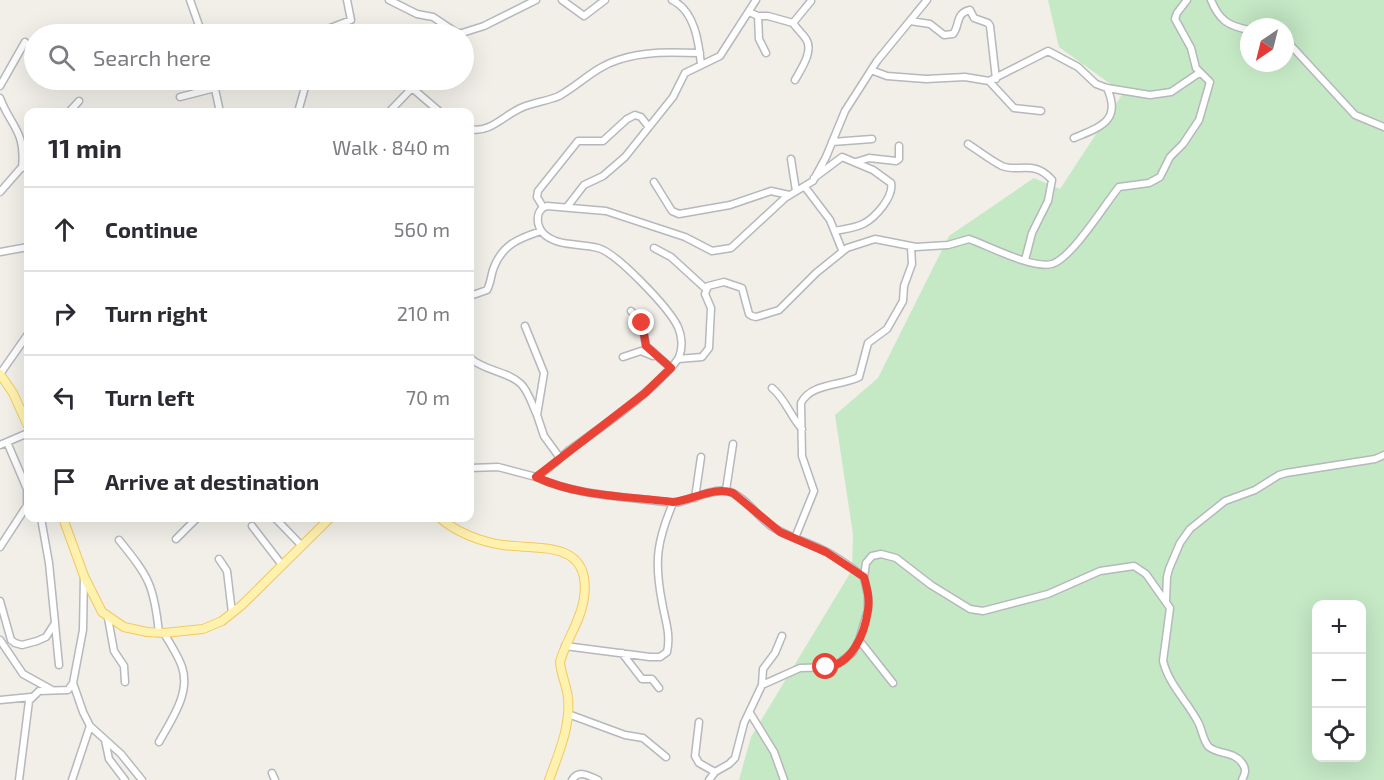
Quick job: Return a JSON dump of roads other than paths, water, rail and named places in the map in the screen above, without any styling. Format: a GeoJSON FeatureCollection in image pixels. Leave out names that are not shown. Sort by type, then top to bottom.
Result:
{"type":"FeatureCollection","features":[{"type":"Feature","properties":{"kind":"main road"},"geometry":{"type":"LineString","coordinates":[[0,374],[13,393],[24,417]]}},
{"type":"Feature","properties":{"kind":"main road"},"geometry":{"type":"LineString","coordinates":[[64,522],[84,576],[97,604],[108,618],[134,630],[161,633],[204,629],[222,621],[326,522]]}},
{"type":"Feature","properties":{"kind":"main road"},"geometry":{"type":"LineString","coordinates":[[446,522],[462,532],[492,543],[537,546],[562,551],[578,564],[582,573],[585,596],[579,618],[560,662],[560,672],[568,696],[568,714],[549,780]]}},
{"type":"Feature","properties":{"kind":"street"},"geometry":{"type":"LineString","coordinates":[[189,0],[198,24]]}},
{"type":"Feature","properties":{"kind":"street"},"geometry":{"type":"LineString","coordinates":[[341,24],[351,20],[347,0]]}},
{"type":"Feature","properties":{"kind":"street"},"geometry":{"type":"LineString","coordinates":[[389,0],[417,14],[433,17],[444,24]]}},
{"type":"Feature","properties":{"kind":"street"},"geometry":{"type":"LineString","coordinates":[[474,29],[536,0]]}},
{"type":"Feature","properties":{"kind":"street"},"geometry":{"type":"LineString","coordinates":[[562,0],[584,16],[605,0]]}},
{"type":"Feature","properties":{"kind":"street"},"geometry":{"type":"LineString","coordinates":[[672,0],[682,6],[690,17],[700,53],[701,66]]}},
{"type":"Feature","properties":{"kind":"street"},"geometry":{"type":"LineString","coordinates":[[567,207],[584,185],[603,176],[619,163],[673,97],[681,77],[690,70],[720,56],[756,0]]}},
{"type":"Feature","properties":{"kind":"street"},"geometry":{"type":"LineString","coordinates":[[814,178],[844,111],[871,70],[927,0]]}},
{"type":"Feature","properties":{"kind":"street"},"geometry":{"type":"LineString","coordinates":[[678,359],[702,357],[709,348],[711,308],[705,294],[711,284],[720,282],[739,286],[744,291],[749,314],[752,316],[776,313],[842,250],[874,239],[911,247],[948,245],[969,238],[995,251],[1025,260],[1047,264],[1058,261],[1077,241],[1119,187],[1149,183],[1160,177],[1170,157],[1183,144],[1202,114],[1210,82],[1196,68],[1191,48],[1175,19],[1187,0]]}},
{"type":"Feature","properties":{"kind":"street"},"geometry":{"type":"LineString","coordinates":[[1210,0],[1221,18],[1240,28]]}},
{"type":"Feature","properties":{"kind":"street"},"geometry":{"type":"LineString","coordinates":[[794,23],[811,1]]}},
{"type":"Feature","properties":{"kind":"street"},"geometry":{"type":"LineString","coordinates":[[910,21],[930,24],[944,35],[953,34],[956,32],[958,17],[970,10],[974,18],[985,21],[990,26],[992,80],[1014,108],[1041,111]]}},
{"type":"Feature","properties":{"kind":"street"},"geometry":{"type":"LineString","coordinates":[[749,12],[794,23],[806,39],[807,58],[795,80]]}},
{"type":"Feature","properties":{"kind":"street"},"geometry":{"type":"LineString","coordinates":[[758,16],[760,20],[759,39],[766,53]]}},
{"type":"Feature","properties":{"kind":"street"},"geometry":{"type":"LineString","coordinates":[[0,86],[24,44]]}},
{"type":"Feature","properties":{"kind":"street"},"geometry":{"type":"LineString","coordinates":[[1294,49],[1355,115],[1384,127]]}},
{"type":"Feature","properties":{"kind":"street"},"geometry":{"type":"LineString","coordinates":[[474,129],[483,130],[520,108],[556,97],[597,69],[617,60],[663,51],[700,53]]}},
{"type":"Feature","properties":{"kind":"street"},"geometry":{"type":"LineString","coordinates":[[871,70],[887,76],[926,79],[965,76],[992,80],[1048,51],[1074,64],[1093,82],[1107,88],[1160,94],[1175,90],[1199,73]]}},
{"type":"Feature","properties":{"kind":"street"},"geometry":{"type":"LineString","coordinates":[[1074,138],[1096,129],[1107,120],[1113,104],[1107,88]]}},
{"type":"Feature","properties":{"kind":"street"},"geometry":{"type":"LineString","coordinates":[[180,97],[207,90]]}},
{"type":"Feature","properties":{"kind":"street"},"geometry":{"type":"LineString","coordinates":[[215,90],[219,108]]}},
{"type":"Feature","properties":{"kind":"street"},"geometry":{"type":"LineString","coordinates":[[299,108],[305,90]]}},
{"type":"Feature","properties":{"kind":"street"},"geometry":{"type":"LineString","coordinates":[[393,108],[410,90]]}},
{"type":"Feature","properties":{"kind":"street"},"geometry":{"type":"LineString","coordinates":[[414,90],[435,108]]}},
{"type":"Feature","properties":{"kind":"street"},"geometry":{"type":"LineString","coordinates":[[0,98],[18,129],[23,143],[22,168]]}},
{"type":"Feature","properties":{"kind":"street"},"geometry":{"type":"LineString","coordinates":[[73,108],[79,101]]}},
{"type":"Feature","properties":{"kind":"street"},"geometry":{"type":"LineString","coordinates":[[543,207],[537,197],[538,191],[578,141],[603,141],[627,119],[635,115],[641,117],[648,126]]}},
{"type":"Feature","properties":{"kind":"street"},"geometry":{"type":"LineString","coordinates":[[832,142],[872,139]]}},
{"type":"Feature","properties":{"kind":"street"},"geometry":{"type":"LineString","coordinates":[[968,144],[1001,165],[1029,167],[1052,180],[1048,201],[1032,233],[1025,260]]}},
{"type":"Feature","properties":{"kind":"street"},"geometry":{"type":"LineString","coordinates":[[856,162],[869,158],[896,161],[899,159],[899,146]]}},
{"type":"Feature","properties":{"kind":"street"},"geometry":{"type":"LineString","coordinates":[[536,477],[645,393],[678,359],[682,345],[677,326],[645,286],[605,250],[555,241],[541,231],[538,212],[543,207],[567,207],[615,213],[685,237],[717,252],[731,248],[789,195],[805,187],[842,157],[888,180],[892,188],[885,204],[865,223],[835,231]]}},
{"type":"Feature","properties":{"kind":"street"},"geometry":{"type":"LineString","coordinates":[[791,159],[796,191]]}},
{"type":"Feature","properties":{"kind":"street"},"geometry":{"type":"LineString","coordinates":[[0,192],[24,165]]}},
{"type":"Feature","properties":{"kind":"street"},"geometry":{"type":"LineString","coordinates":[[654,182],[672,211],[679,214],[735,204],[771,192],[789,195]]}},
{"type":"Feature","properties":{"kind":"street"},"geometry":{"type":"LineString","coordinates":[[805,187],[830,220],[842,250]]}},
{"type":"Feature","properties":{"kind":"street"},"geometry":{"type":"LineString","coordinates":[[474,295],[487,290],[496,262],[506,248],[521,238],[541,231]]}},
{"type":"Feature","properties":{"kind":"street"},"geometry":{"type":"LineString","coordinates":[[795,538],[814,490],[802,456],[801,403],[805,397],[832,384],[855,379],[861,374],[868,343],[887,329],[903,301],[904,286],[912,264],[911,247]]}},
{"type":"Feature","properties":{"kind":"street"},"geometry":{"type":"LineString","coordinates":[[0,252],[24,248]]}},
{"type":"Feature","properties":{"kind":"street"},"geometry":{"type":"LineString","coordinates":[[654,248],[671,257],[706,289]]}},
{"type":"Feature","properties":{"kind":"street"},"geometry":{"type":"LineString","coordinates":[[632,311],[642,323],[646,346],[671,368]]}},
{"type":"Feature","properties":{"kind":"street"},"geometry":{"type":"LineString","coordinates":[[525,326],[544,373],[537,415]]}},
{"type":"Feature","properties":{"kind":"street"},"geometry":{"type":"LineString","coordinates":[[0,374],[24,340]]}},
{"type":"Feature","properties":{"kind":"street"},"geometry":{"type":"LineString","coordinates":[[623,357],[641,351],[660,358]]}},
{"type":"Feature","properties":{"kind":"street"},"geometry":{"type":"LineString","coordinates":[[474,361],[517,381],[526,392],[544,436],[560,458]]}},
{"type":"Feature","properties":{"kind":"street"},"geometry":{"type":"LineString","coordinates":[[772,388],[781,396],[789,413],[802,429]]}},
{"type":"Feature","properties":{"kind":"street"},"geometry":{"type":"LineString","coordinates":[[0,445],[24,435]]}},
{"type":"Feature","properties":{"kind":"street"},"geometry":{"type":"LineString","coordinates":[[7,442],[24,481]]}},
{"type":"Feature","properties":{"kind":"street"},"geometry":{"type":"LineString","coordinates":[[726,490],[733,444]]}},
{"type":"Feature","properties":{"kind":"street"},"geometry":{"type":"LineString","coordinates":[[1166,601],[1167,577],[1180,543],[1190,530],[1225,501],[1255,490],[1279,475],[1375,459],[1384,455]]}},
{"type":"Feature","properties":{"kind":"street"},"geometry":{"type":"LineString","coordinates":[[695,498],[701,457]]}},
{"type":"Feature","properties":{"kind":"street"},"geometry":{"type":"LineString","coordinates":[[474,468],[498,467],[590,493],[673,502],[726,490],[742,500],[771,526],[826,552],[864,577]]}},
{"type":"Feature","properties":{"kind":"street"},"geometry":{"type":"LineString","coordinates":[[566,646],[660,657],[667,652],[669,633],[662,601],[657,554],[662,530],[673,502]]}},
{"type":"Feature","properties":{"kind":"street"},"geometry":{"type":"LineString","coordinates":[[0,547],[24,511]]}},
{"type":"Feature","properties":{"kind":"street"},"geometry":{"type":"LineString","coordinates":[[42,522],[49,564],[59,665]]}},
{"type":"Feature","properties":{"kind":"street"},"geometry":{"type":"LineString","coordinates":[[176,539],[193,522]]}},
{"type":"Feature","properties":{"kind":"street"},"geometry":{"type":"LineString","coordinates":[[279,522],[302,546]]}},
{"type":"Feature","properties":{"kind":"street"},"geometry":{"type":"LineString","coordinates":[[252,526],[282,566]]}},
{"type":"Feature","properties":{"kind":"street"},"geometry":{"type":"LineString","coordinates":[[119,540],[149,581],[161,633],[182,666],[185,686],[178,706],[159,742]]}},
{"type":"Feature","properties":{"kind":"street"},"geometry":{"type":"LineString","coordinates":[[762,685],[800,668],[834,667],[853,652],[868,610],[864,577],[866,563],[872,556],[881,554],[896,558],[931,585],[977,611],[1031,600],[1060,590],[1100,571],[1130,566],[1146,574],[1170,608],[1163,661],[1165,669],[1197,720],[1207,744],[1234,756],[1243,763],[1245,774],[1242,780]]}},
{"type":"Feature","properties":{"kind":"street"},"geometry":{"type":"LineString","coordinates":[[219,559],[227,571],[232,613]]}},
{"type":"Feature","properties":{"kind":"street"},"geometry":{"type":"LineString","coordinates":[[84,576],[83,630],[74,683],[82,712],[90,726],[121,754],[142,780]]}},
{"type":"Feature","properties":{"kind":"street"},"geometry":{"type":"LineString","coordinates":[[0,601],[11,640],[15,643],[22,645],[46,637],[55,623]]}},
{"type":"Feature","properties":{"kind":"street"},"geometry":{"type":"LineString","coordinates":[[108,618],[114,651],[124,666],[125,682]]}},
{"type":"Feature","properties":{"kind":"street"},"geometry":{"type":"LineString","coordinates":[[708,780],[735,758],[741,733],[762,685],[763,669],[775,653],[782,636]]}},
{"type":"Feature","properties":{"kind":"street"},"geometry":{"type":"LineString","coordinates":[[0,640],[23,674],[54,691]]}},
{"type":"Feature","properties":{"kind":"street"},"geometry":{"type":"LineString","coordinates":[[859,640],[893,683]]}},
{"type":"Feature","properties":{"kind":"street"},"geometry":{"type":"LineString","coordinates":[[622,653],[640,677],[652,679],[659,688]]}},
{"type":"Feature","properties":{"kind":"street"},"geometry":{"type":"LineString","coordinates":[[0,700],[31,697],[39,691],[68,690],[74,683]]}},
{"type":"Feature","properties":{"kind":"street"},"geometry":{"type":"LineString","coordinates":[[19,780],[31,697]]}},
{"type":"Feature","properties":{"kind":"street"},"geometry":{"type":"LineString","coordinates":[[750,713],[774,752],[784,780]]}},
{"type":"Feature","properties":{"kind":"street"},"geometry":{"type":"LineString","coordinates":[[568,714],[625,735],[643,738],[666,757]]}},
{"type":"Feature","properties":{"kind":"street"},"geometry":{"type":"LineString","coordinates":[[699,722],[695,756],[699,763],[715,772]]}},
{"type":"Feature","properties":{"kind":"street"},"geometry":{"type":"LineString","coordinates":[[72,780],[90,726]]}},
{"type":"Feature","properties":{"kind":"street"},"geometry":{"type":"LineString","coordinates":[[105,740],[109,759],[125,780]]}},
{"type":"Feature","properties":{"kind":"street"},"geometry":{"type":"LineString","coordinates":[[572,780],[575,775],[579,774],[586,774],[598,780]]}}]}
